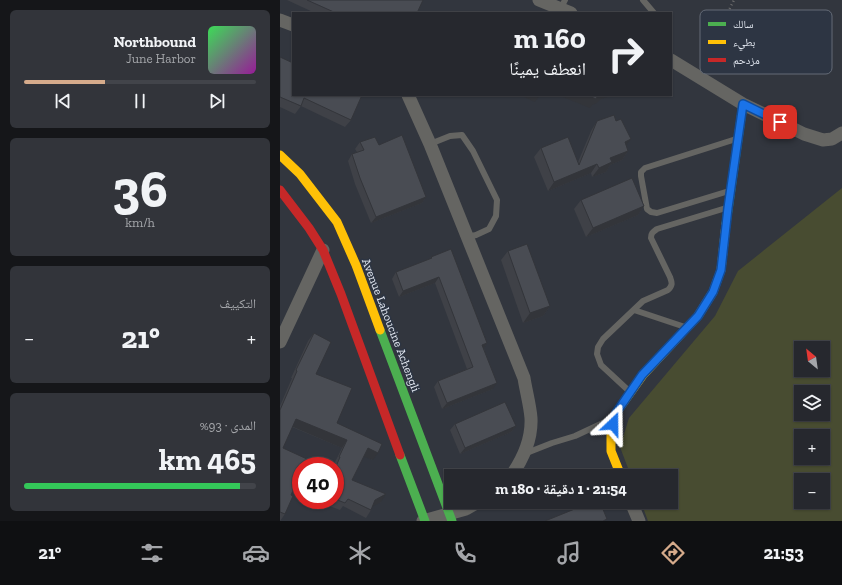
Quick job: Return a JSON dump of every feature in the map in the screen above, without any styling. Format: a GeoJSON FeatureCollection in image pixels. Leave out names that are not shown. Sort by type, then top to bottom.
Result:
{"type":"FeatureCollection","features":[{"type":"Feature","properties":{"kind":"street"},"geometry":{"type":"LineString","coordinates":[[539,0],[566,7]]}},
{"type":"Feature","properties":{"kind":"street"},"geometry":{"type":"LineString","coordinates":[[280,20],[292,25]]}},
{"type":"Feature","properties":{"kind":"street"},"geometry":{"type":"LineString","coordinates":[[672,61],[743,104],[804,134],[823,140],[832,139],[842,133]]}},
{"type":"Feature","properties":{"kind":"street"},"geometry":{"type":"LineString","coordinates":[[408,96],[430,144],[524,378],[530,409],[530,434],[528,445],[515,469]]}},
{"type":"Feature","properties":{"kind":"street"},"geometry":{"type":"LineString","coordinates":[[618,469],[611,452],[611,435],[617,412],[642,375],[698,316],[713,292],[721,270],[728,208],[743,104]]}},
{"type":"Feature","properties":{"kind":"street","name":"Avenue Lahoucine Achengli"},"geometry":{"type":"LineString","coordinates":[[280,155],[300,174],[337,222],[356,265],[450,517]]}},
{"type":"Feature","properties":{"kind":"street"},"geometry":{"type":"LineString","coordinates":[[280,190],[310,228],[323,250],[424,521],[450,517],[466,509]]}},
{"type":"Feature","properties":{"kind":"street"},"geometry":{"type":"LineString","coordinates":[[280,342],[323,250]]}},
{"type":"Feature","properties":{"kind":"street"},"geometry":{"type":"LineString","coordinates":[[634,509],[639,521]]}},
{"type":"Feature","properties":{"kind":"lane"},"geometry":{"type":"LineString","coordinates":[[643,0],[653,12]]}},
{"type":"Feature","properties":{"kind":"lane"},"geometry":{"type":"LineString","coordinates":[[430,144],[450,136],[462,135],[473,151],[497,200],[496,216],[489,229],[467,237]]}},
{"type":"Feature","properties":{"kind":"lane"},"geometry":{"type":"LineString","coordinates":[[731,190],[657,214],[647,209],[641,172],[645,168],[738,139]]}},
{"type":"Feature","properties":{"kind":"lane"},"geometry":{"type":"LineString","coordinates":[[630,392],[601,365],[597,354],[598,347],[603,339],[634,310],[643,302],[668,290],[671,287],[672,284],[670,277],[651,235],[657,229],[728,208]]}},
{"type":"Feature","properties":{"kind":"lane"},"geometry":{"type":"LineString","coordinates":[[634,310],[687,327]]}},
{"type":"Feature","properties":{"kind":"lane"},"geometry":{"type":"LineString","coordinates":[[523,455],[552,443],[575,436],[607,421],[617,412]]}},
{"type":"Feature","properties":{"kind":"path"},"geometry":{"type":"LineString","coordinates":[[729,10],[734,0]]}},
{"type":"Feature","properties":{"kind":"green space"},"geometry":{"type":"Polygon","coordinates":[[[842,188],[842,521],[648,521],[644,509],[678,509],[678,469],[628,469],[620,447],[629,418],[715,316],[738,271],[842,188]]]}},
{"type":"Feature","properties":{"kind":"building"},"geometry":{"type":"Polygon","coordinates":[[[307,0],[423,0],[417,12],[334,12],[307,0]]]}},
{"type":"Feature","properties":{"kind":"building"},"geometry":{"type":"Polygon","coordinates":[[[280,57],[292,63],[292,96],[362,96],[351,120],[304,98],[301,106],[280,97],[280,57]]]}},
{"type":"Feature","properties":{"kind":"building"},"geometry":{"type":"Polygon","coordinates":[[[589,96],[598,96],[596,99],[589,96]]]}},
{"type":"Feature","properties":{"kind":"building"},"geometry":{"type":"Polygon","coordinates":[[[614,115],[616,121],[621,119],[631,139],[625,142],[628,151],[610,158],[612,162],[599,168],[597,164],[554,182],[541,148],[568,137],[579,165],[597,121],[614,115]]]}},
{"type":"Feature","properties":{"kind":"building"},"geometry":{"type":"Polygon","coordinates":[[[402,135],[426,197],[376,217],[352,154],[364,150],[360,142],[375,137],[379,145],[402,135]]]}},
{"type":"Feature","properties":{"kind":"building"},"geometry":{"type":"Polygon","coordinates":[[[632,178],[644,206],[593,228],[581,200],[632,178]]]}},
{"type":"Feature","properties":{"kind":"building"},"geometry":{"type":"Polygon","coordinates":[[[527,244],[550,306],[530,313],[508,251],[527,244]]]}},
{"type":"Feature","properties":{"kind":"building"},"geometry":{"type":"Polygon","coordinates":[[[451,249],[487,343],[482,345],[497,383],[447,403],[438,381],[473,367],[439,277],[403,291],[396,272],[451,249]]]}},
{"type":"Feature","properties":{"kind":"building"},"geometry":{"type":"Polygon","coordinates":[[[314,333],[331,342],[316,374],[352,388],[337,423],[382,444],[378,453],[368,448],[352,480],[386,494],[375,500],[371,510],[348,499],[344,503],[344,457],[339,457],[347,440],[296,419],[283,448],[303,457],[292,457],[292,498],[285,514],[280,512],[280,410],[297,371],[296,370],[314,333]]]}},
{"type":"Feature","properties":{"kind":"building"},"geometry":{"type":"Polygon","coordinates":[[[505,402],[516,426],[465,448],[455,424],[505,402]]]}},
{"type":"Feature","properties":{"kind":"building"},"geometry":{"type":"Polygon","coordinates":[[[575,509],[603,509],[607,519],[603,521],[545,521],[575,509]]]}},
{"type":"Feature","properties":{"kind":"traffic: fast"},"geometry":{"type":"LineString","coordinates":[[726,224],[743,104]]}},
{"type":"Feature","properties":{"kind":"traffic: fast"},"geometry":{"type":"LineString","coordinates":[[380,330],[452,521]]}},
{"type":"Feature","properties":{"kind":"traffic: fast"},"geometry":{"type":"LineString","coordinates":[[400,455],[425,521]]}},
{"type":"Feature","properties":{"kind":"traffic: slow"},"geometry":{"type":"LineString","coordinates":[[280,155],[300,174],[337,222],[356,265],[380,330]]}},
{"type":"Feature","properties":{"kind":"traffic: slow"},"geometry":{"type":"LineString","coordinates":[[618,469],[611,451],[611,435],[616,413],[643,375],[698,316],[713,292],[721,270],[726,224]]}},
{"type":"Feature","properties":{"kind":"traffic: jam"},"geometry":{"type":"LineString","coordinates":[[280,190],[309,228],[323,250],[341,294],[400,455]]}},
{"type":"Feature","properties":{"kind":"route"},"geometry":{"type":"LineString","coordinates":[[613,424],[616,413],[642,375],[698,316],[713,292],[721,270],[728,208],[743,104],[780,122]]}}]}
